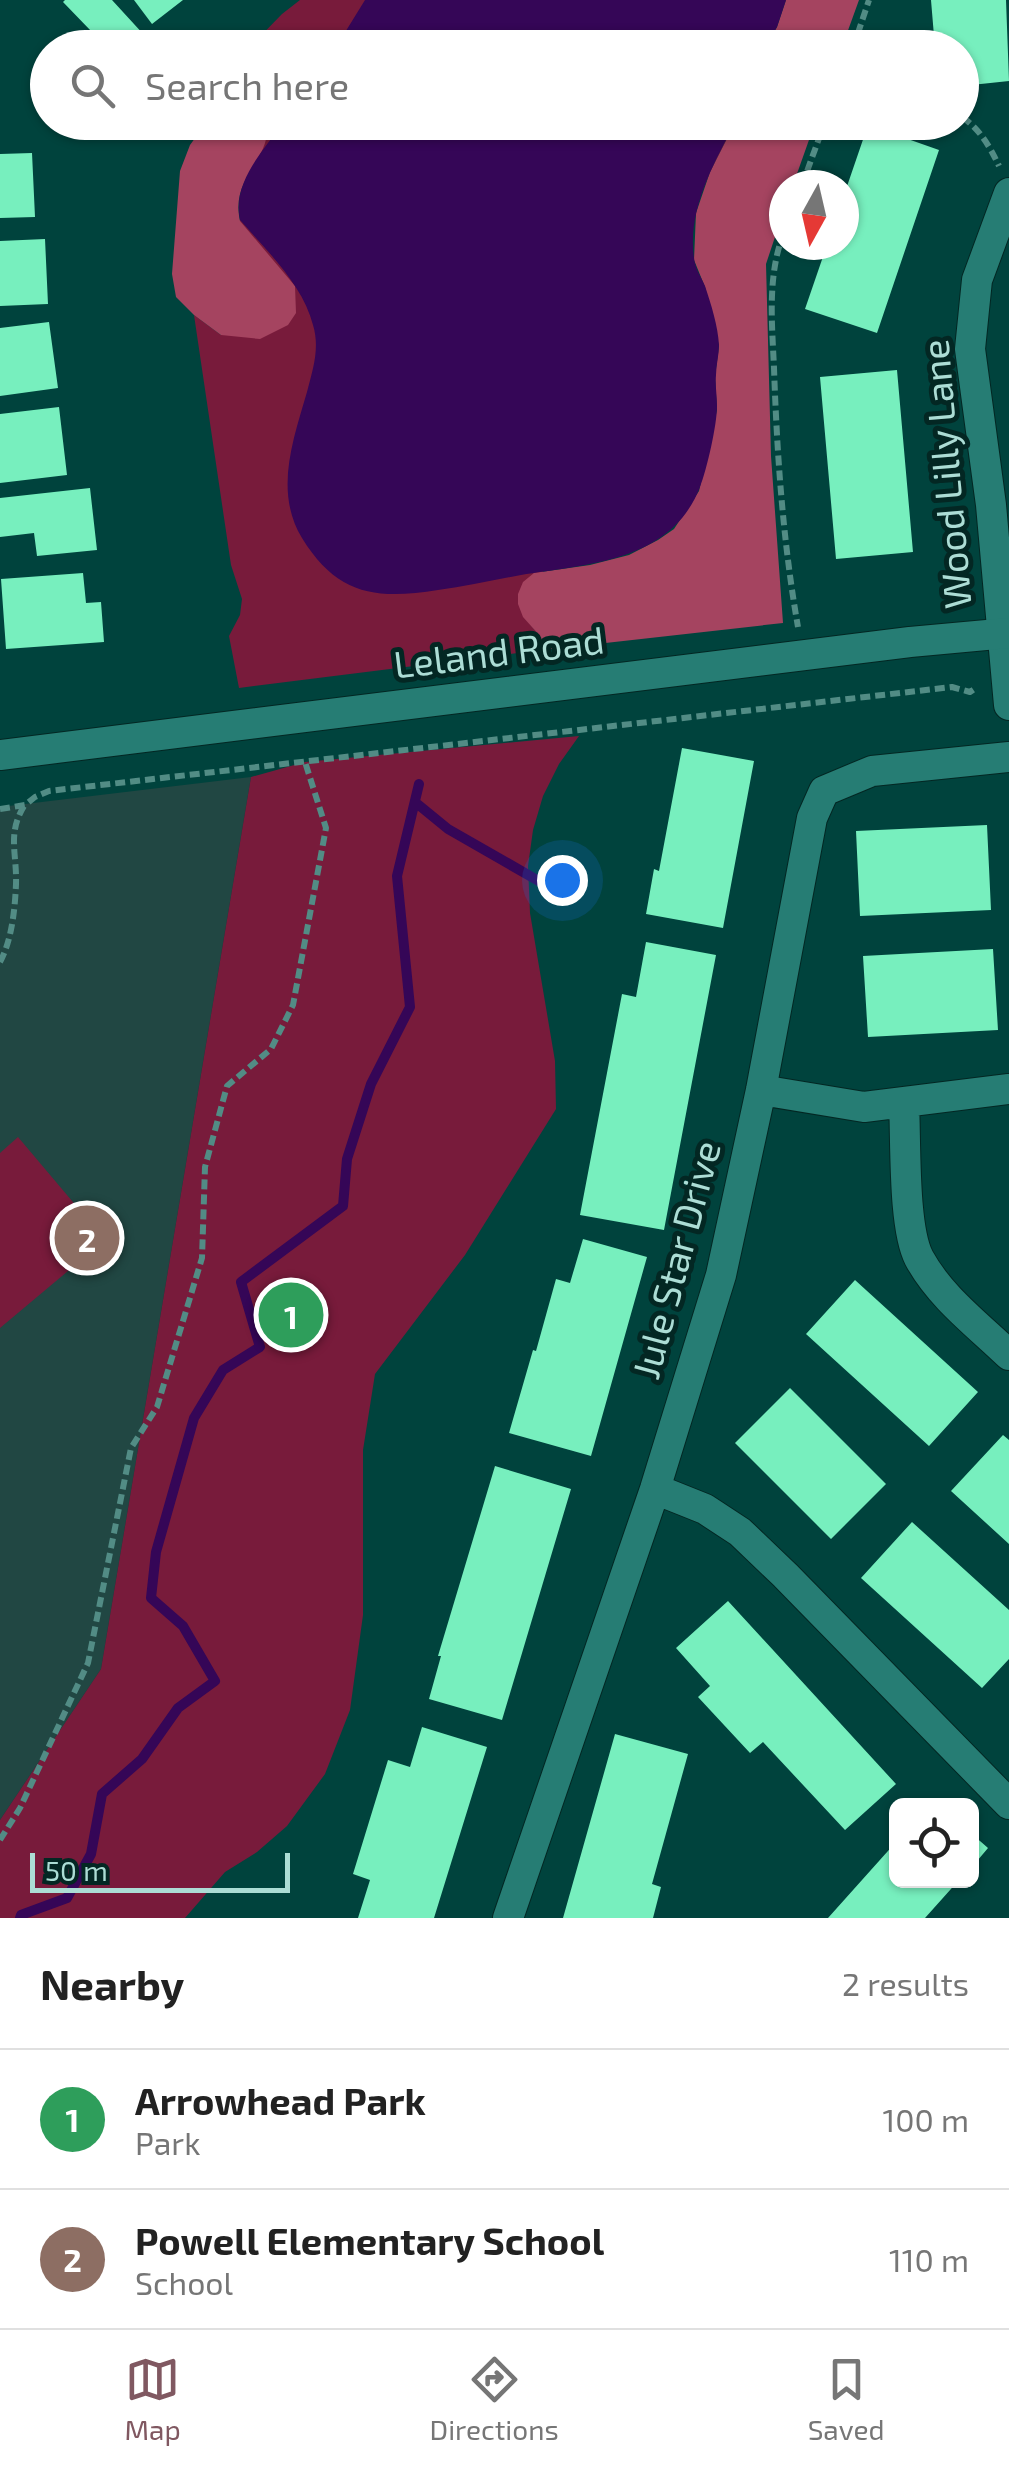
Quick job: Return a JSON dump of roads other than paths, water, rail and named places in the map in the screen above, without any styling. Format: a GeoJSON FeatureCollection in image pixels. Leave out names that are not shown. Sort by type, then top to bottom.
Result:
{"type":"FeatureCollection","features":[{"type":"Feature","properties":{"kind":"street","name":"Wood Lilly Lane"},"geometry":{"type":"LineString","coordinates":[[1006,183],[977,280],[970,349],[1000,504],[1008,695]]}},
{"type":"Feature","properties":{"kind":"street","name":"Leland Road"},"geometry":{"type":"LineString","coordinates":[[0,755],[910,642],[1005,634]]}},
{"type":"Feature","properties":{"kind":"street","name":"Jule Star Drive"},"geometry":{"type":"LineString","coordinates":[[508,1918],[655,1489],[721,1276],[812,818],[824,791],[872,771],[1009,757]]}},
{"type":"Feature","properties":{"kind":"street"},"geometry":{"type":"LineString","coordinates":[[761,1090],[864,1106],[1009,1089]]}},
{"type":"Feature","properties":{"kind":"street"},"geometry":{"type":"LineString","coordinates":[[904,1104],[910,1227],[918,1255],[940,1289],[1009,1354]]}},
{"type":"Feature","properties":{"kind":"street"},"geometry":{"type":"LineString","coordinates":[[655,1489],[705,1509],[740,1532],[1009,1804]]}},
{"type":"Feature","properties":{"kind":"waterway"},"geometry":{"type":"LineString","coordinates":[[20,1918],[67,1898],[91,1854],[102,1794],[142,1759],[178,1708],[215,1681],[183,1626],[151,1598],[156,1552],[194,1418],[223,1370],[260,1347],[241,1282],[343,1206],[347,1159],[371,1084],[410,1007],[397,876],[419,784]]}},
{"type":"Feature","properties":{"kind":"waterway"},"geometry":{"type":"LineString","coordinates":[[415,802],[448,829],[544,884]]}},
{"type":"Feature","properties":{"kind":"place","name":"Powell Elementary School"},"geometry":{"type":"Point","coordinates":[87,1238]}},
{"type":"Feature","properties":{"kind":"place","name":"Arrowhead Park"},"geometry":{"type":"Point","coordinates":[291,1315]}}]}
